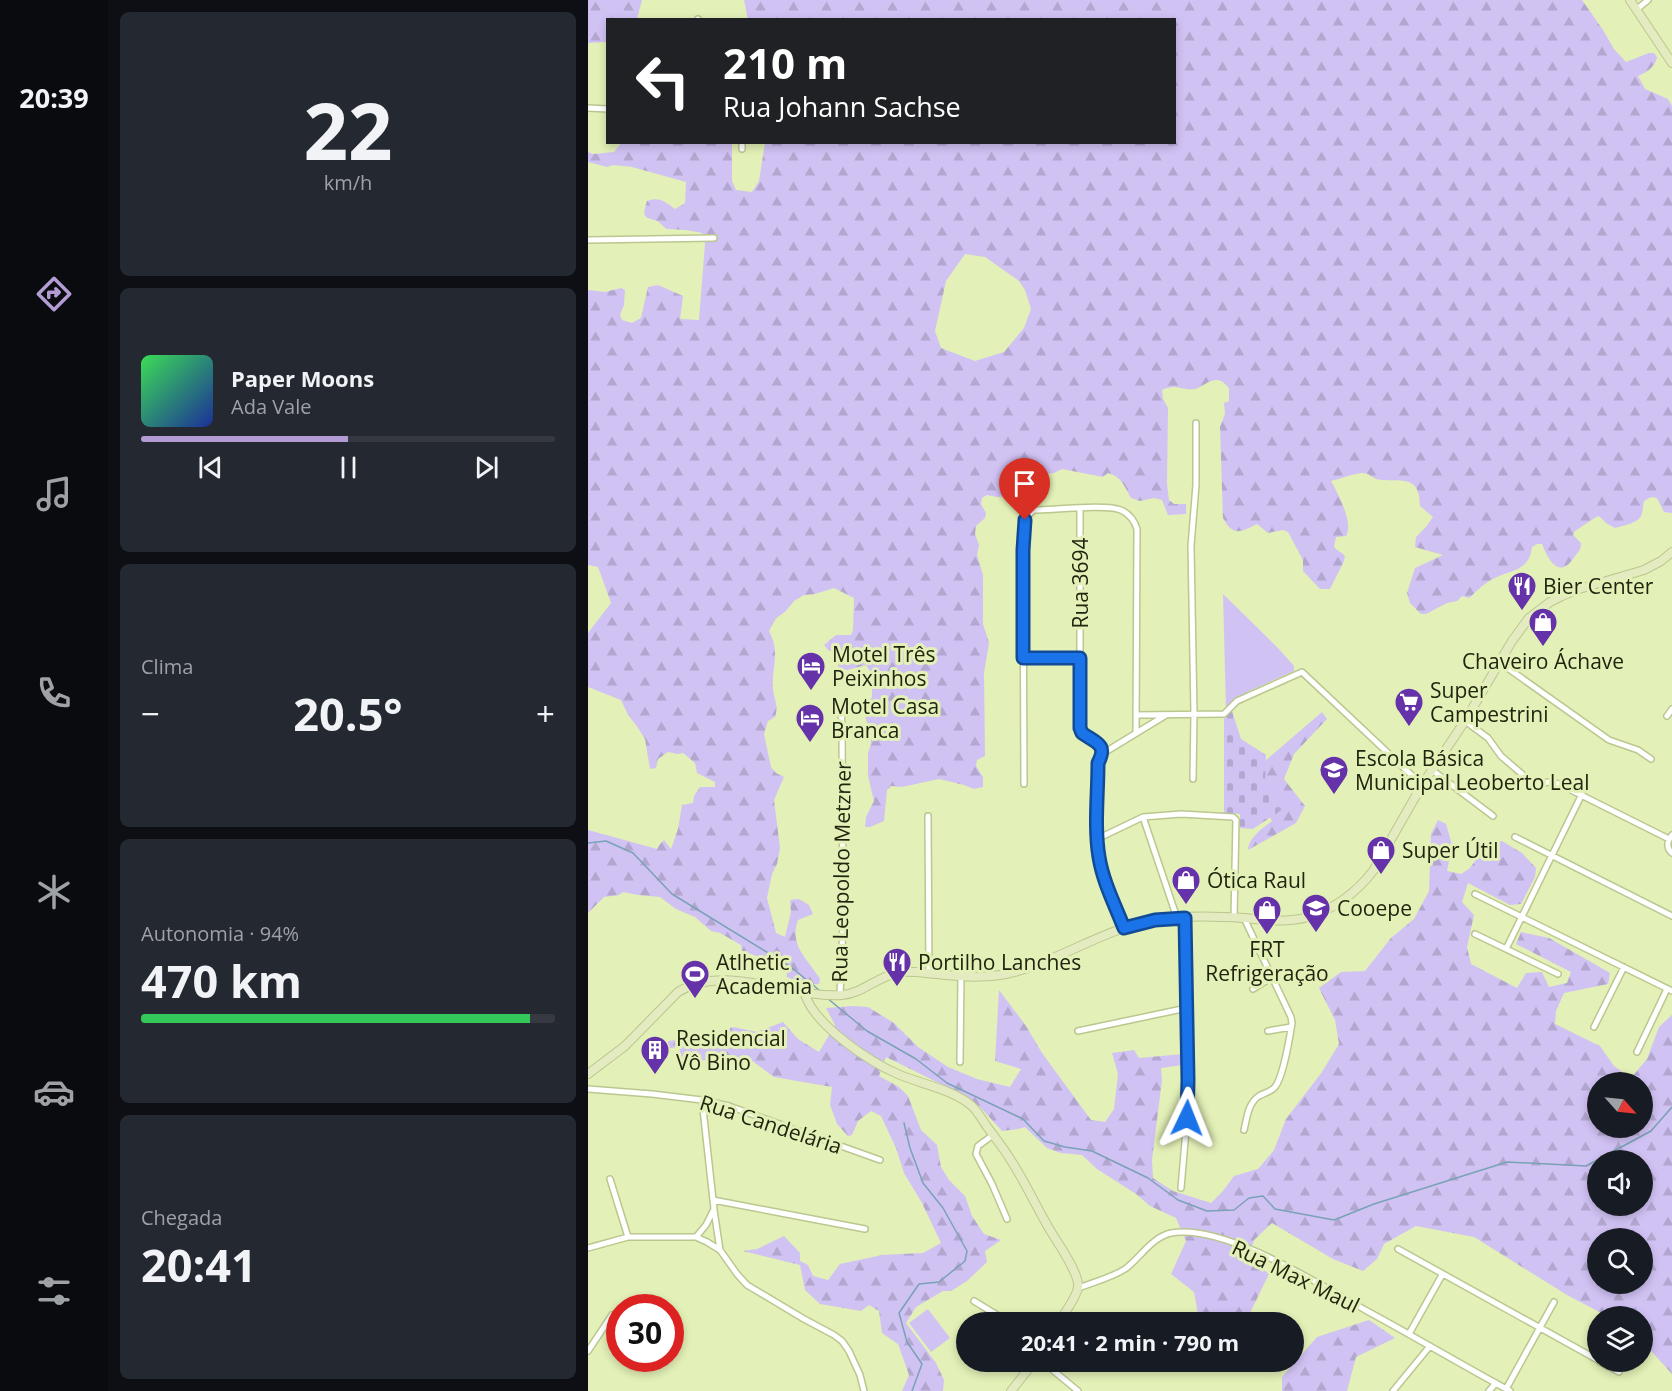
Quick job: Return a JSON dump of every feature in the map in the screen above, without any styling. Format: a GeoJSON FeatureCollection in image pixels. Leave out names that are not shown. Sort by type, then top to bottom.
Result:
{"type":"FeatureCollection","features":[{"type":"Feature","properties":{"kind":"street"},"geometry":{"type":"LineString","coordinates":[[1630,0],[1669,50],[1672,63]]}},
{"type":"Feature","properties":{"kind":"street"},"geometry":{"type":"LineString","coordinates":[[1636,10],[1648,0]]}},
{"type":"Feature","properties":{"kind":"street"},"geometry":{"type":"LineString","coordinates":[[588,108],[606,109]]}},
{"type":"Feature","properties":{"kind":"street"},"geometry":{"type":"LineString","coordinates":[[588,240],[714,238]]}},
{"type":"Feature","properties":{"kind":"street"},"geometry":{"type":"LineString","coordinates":[[1193,779],[1191,546],[1196,485],[1196,423]]}},
{"type":"Feature","properties":{"kind":"street","name":"Rua 3694"},"geometry":{"type":"LineString","coordinates":[[1080,508],[1080,728],[1082,733],[1100,745],[1102,754]]}},
{"type":"Feature","properties":{"kind":"street"},"geometry":{"type":"LineString","coordinates":[[1024,784],[1023,550],[1025,520],[1034,510],[1117,508],[1124,511],[1135,522],[1137,529],[1136,733]]}},
{"type":"Feature","properties":{"kind":"street"},"geometry":{"type":"LineString","coordinates":[[588,1074],[625,1047],[671,997],[683,988],[703,982],[753,983],[805,994],[852,994],[903,972],[961,977],[995,976],[1018,971],[1103,935],[1155,920],[1244,918],[1288,921],[1306,918],[1325,911],[1349,895],[1373,871],[1431,770],[1465,721],[1512,641],[1529,618],[1550,603],[1579,589],[1644,570],[1672,552]]}},
{"type":"Feature","properties":{"kind":"street"},"geometry":{"type":"LineString","coordinates":[[1023,658],[1080,658]]}},
{"type":"Feature","properties":{"kind":"street"},"geometry":{"type":"LineString","coordinates":[[1499,662],[1609,740],[1638,750],[1651,759]]}},
{"type":"Feature","properties":{"kind":"street"},"geometry":{"type":"LineString","coordinates":[[1136,715],[1226,713],[1237,700],[1302,672],[1422,785]]}},
{"type":"Feature","properties":{"kind":"street"},"geometry":{"type":"LineString","coordinates":[[1667,716],[1672,709]]}},
{"type":"Feature","properties":{"kind":"street","name":"Rua Leopoldo Metzner"},"geometry":{"type":"LineString","coordinates":[[840,995],[843,924],[843,730],[841,713]]}},
{"type":"Feature","properties":{"kind":"street"},"geometry":{"type":"LineString","coordinates":[[1124,928],[1103,875],[1097,839],[1098,763],[1102,754],[1167,714]]}},
{"type":"Feature","properties":{"kind":"street"},"geometry":{"type":"LineString","coordinates":[[1465,721],[1488,738],[1501,756],[1530,781],[1537,784],[1549,782],[1559,784],[1670,837],[1668,847],[1672,853]]}},
{"type":"Feature","properties":{"kind":"street"},"geometry":{"type":"LineString","coordinates":[[1431,770],[1493,816]]}},
{"type":"Feature","properties":{"kind":"street"},"geometry":{"type":"LineString","coordinates":[[1506,949],[1582,794]]}},
{"type":"Feature","properties":{"kind":"street"},"geometry":{"type":"LineString","coordinates":[[1097,839],[1143,817],[1181,814],[1235,818],[1234,918]]}},
{"type":"Feature","properties":{"kind":"street"},"geometry":{"type":"LineString","coordinates":[[928,816],[929,974]]}},
{"type":"Feature","properties":{"kind":"street"},"geometry":{"type":"LineString","coordinates":[[1143,817],[1181,918],[1187,1008],[1188,1080],[1181,1188]]}},
{"type":"Feature","properties":{"kind":"street"},"geometry":{"type":"LineString","coordinates":[[1515,837],[1672,916]]}},
{"type":"Feature","properties":{"kind":"street"},"geometry":{"type":"LineString","coordinates":[[1475,894],[1670,990],[1637,1052]]}},
{"type":"Feature","properties":{"kind":"street"},"geometry":{"type":"LineString","coordinates":[[1244,918],[1291,1017],[1291,1028],[1277,1084],[1274,1089],[1258,1096],[1253,1101],[1248,1110],[1244,1130]]}},
{"type":"Feature","properties":{"kind":"street"},"geometry":{"type":"LineString","coordinates":[[1475,934],[1558,974]]}},
{"type":"Feature","properties":{"kind":"street"},"geometry":{"type":"LineString","coordinates":[[1594,1027],[1624,967]]}},
{"type":"Feature","properties":{"kind":"street"},"geometry":{"type":"LineString","coordinates":[[960,1062],[961,977]]}},
{"type":"Feature","properties":{"kind":"street"},"geometry":{"type":"LineString","coordinates":[[1253,989],[1272,977]]}},
{"type":"Feature","properties":{"kind":"street"},"geometry":{"type":"LineString","coordinates":[[805,994],[808,1004],[818,1017],[861,1053],[898,1075],[960,1099],[972,1107],[1011,1160],[1078,1282],[1078,1288],[1064,1312]]}},
{"type":"Feature","properties":{"kind":"street"},"geometry":{"type":"LineString","coordinates":[[1078,1031],[1187,1008]]}},
{"type":"Feature","properties":{"kind":"street"},"geometry":{"type":"LineString","coordinates":[[1268,1031],[1291,1028]]}},
{"type":"Feature","properties":{"kind":"street","name":"Rua Candelária"},"geometry":{"type":"LineString","coordinates":[[588,1089],[702,1100],[735,1108],[880,1160]]}},
{"type":"Feature","properties":{"kind":"street"},"geometry":{"type":"LineString","coordinates":[[702,1100],[720,1250]]}},
{"type":"Feature","properties":{"kind":"street"},"geometry":{"type":"LineString","coordinates":[[993,1136],[978,1146],[976,1154],[1007,1219]]}},
{"type":"Feature","properties":{"kind":"street"},"geometry":{"type":"LineString","coordinates":[[610,1179],[628,1238]]}},
{"type":"Feature","properties":{"kind":"street"},"geometry":{"type":"LineString","coordinates":[[713,1200],[865,1228]]}},
{"type":"Feature","properties":{"kind":"street"},"geometry":{"type":"LineString","coordinates":[[696,1237],[706,1225],[714,1209]]}},
{"type":"Feature","properties":{"kind":"street","name":"Rua Max Maul"},"geometry":{"type":"LineString","coordinates":[[1078,1288],[1127,1267],[1165,1234],[1203,1234],[1258,1252],[1508,1390]]}},
{"type":"Feature","properties":{"kind":"street"},"geometry":{"type":"LineString","coordinates":[[588,1248],[628,1238],[696,1237],[707,1242],[720,1250],[747,1285],[842,1341],[860,1375],[864,1391]]}},
{"type":"Feature","properties":{"kind":"street"},"geometry":{"type":"LineString","coordinates":[[1398,1249],[1587,1354]]}},
{"type":"Feature","properties":{"kind":"street"},"geometry":{"type":"LineString","coordinates":[[1409,1334],[1442,1275]]}},
{"type":"Feature","properties":{"kind":"street"},"geometry":{"type":"LineString","coordinates":[[974,1301],[992,1312]]}},
{"type":"Feature","properties":{"kind":"street"},"geometry":{"type":"LineString","coordinates":[[1508,1390],[1554,1302]]}},
{"type":"Feature","properties":{"kind":"street"},"geometry":{"type":"LineString","coordinates":[[588,1351],[606,1324]]}},
{"type":"Feature","properties":{"kind":"street"},"geometry":{"type":"LineString","coordinates":[[1393,1391],[1430,1346]]}},
{"type":"Feature","properties":{"kind":"street"},"geometry":{"type":"LineString","coordinates":[[1011,1391],[1026,1372]]}},
{"type":"Feature","properties":{"kind":"street"},"geometry":{"type":"LineString","coordinates":[[1055,1372],[1078,1391]]}},
{"type":"Feature","properties":{"kind":"street"},"geometry":{"type":"LineString","coordinates":[[1489,1391],[1496,1383]]}},
{"type":"Feature","properties":{"kind":"green space"},"geometry":{"type":"Polygon","coordinates":[[[588,0],[642,0],[637,18],[606,18],[606,42],[588,43],[588,0]]]}},
{"type":"Feature","properties":{"kind":"green space"},"geometry":{"type":"Polygon","coordinates":[[[744,0],[1582,0],[1614,49],[1626,62],[1654,53],[1657,57],[1654,64],[1638,76],[1645,89],[1668,99],[1672,106],[1672,513],[1664,512],[1657,498],[1651,497],[1644,501],[1641,516],[1630,524],[1615,528],[1599,516],[1596,517],[1575,531],[1573,535],[1581,543],[1581,547],[1570,563],[1564,567],[1556,566],[1548,557],[1542,544],[1537,544],[1532,547],[1527,562],[1522,566],[1488,582],[1469,598],[1462,596],[1457,601],[1421,614],[1410,603],[1407,593],[1415,568],[1443,555],[1415,547],[1416,537],[1433,517],[1420,506],[1419,495],[1412,483],[1376,479],[1365,473],[1356,474],[1331,481],[1347,516],[1348,530],[1346,536],[1336,537],[1334,547],[1345,556],[1344,561],[1330,589],[1320,589],[1303,571],[1303,560],[1288,532],[1283,530],[1268,533],[1257,524],[1238,531],[1230,528],[1223,518],[1220,427],[1225,414],[1224,403],[1229,401],[1229,388],[1222,381],[1217,380],[1195,389],[1167,388],[1162,390],[1163,399],[1168,408],[1167,484],[1169,500],[1174,504],[1186,504],[1186,514],[1168,515],[1162,500],[1154,498],[1140,501],[1131,498],[1122,482],[1112,474],[1108,473],[1103,477],[1062,469],[1054,473],[1038,475],[1034,483],[1036,494],[1033,497],[1019,501],[1013,496],[987,495],[982,498],[981,504],[986,513],[985,518],[976,526],[975,534],[979,545],[977,555],[983,575],[983,624],[989,643],[984,673],[985,756],[977,760],[976,766],[983,777],[983,787],[974,789],[939,779],[902,787],[891,786],[887,790],[884,821],[865,827],[866,817],[874,801],[868,776],[871,736],[865,716],[866,705],[872,697],[872,674],[866,665],[847,670],[839,668],[836,659],[843,652],[829,651],[824,645],[836,635],[851,635],[854,598],[834,588],[804,595],[776,618],[769,631],[773,639],[775,654],[773,689],[777,709],[775,717],[768,721],[764,734],[771,767],[784,777],[774,800],[780,848],[767,898],[776,933],[785,937],[791,912],[790,900],[799,899],[809,905],[813,914],[798,920],[796,937],[801,951],[820,979],[819,984],[807,985],[787,977],[786,966],[742,951],[741,945],[720,933],[711,931],[695,917],[676,909],[660,897],[623,892],[619,895],[604,897],[588,913],[588,830],[657,849],[664,840],[671,849],[678,829],[682,805],[693,803],[694,796],[700,787],[715,787],[715,782],[697,773],[695,763],[683,753],[668,752],[658,759],[656,768],[650,769],[645,739],[628,715],[621,700],[588,687],[588,633],[611,603],[598,567],[588,565],[588,290],[605,292],[621,288],[625,290],[624,305],[620,315],[622,320],[632,323],[641,318],[648,287],[658,285],[683,296],[680,319],[699,320],[705,244],[702,233],[667,229],[644,214],[647,201],[662,200],[675,209],[685,203],[686,182],[632,167],[613,165],[607,167],[588,162],[588,152],[593,154],[614,152],[620,144],[732,144],[732,181],[736,190],[752,192],[759,181],[765,144],[1176,144],[1176,18],[748,18],[744,0]],[[965,254],[946,281],[935,331],[941,348],[975,361],[1004,352],[1024,328],[1031,309],[1025,290],[1019,281],[985,257],[965,254]]]}},
{"type":"Feature","properties":{"kind":"green space"},"geometry":{"type":"Polygon","coordinates":[[[1223,594],[1294,666],[1294,671],[1235,699],[1226,710],[1223,594]]]}},
{"type":"Feature","properties":{"kind":"green space"},"geometry":{"type":"Polygon","coordinates":[[[1232,711],[1241,739],[1266,755],[1265,787],[1286,807],[1253,829],[1240,828],[1240,814],[1224,813],[1224,719],[1232,711]]]}},
{"type":"Feature","properties":{"kind":"green space"},"geometry":{"type":"Polygon","coordinates":[[[1322,712],[1327,719],[1294,754],[1284,779],[1305,806],[1296,823],[1248,850],[1254,837],[1272,821],[1262,803],[1264,762],[1322,712]]]}},
{"type":"Feature","properties":{"kind":"green space"},"geometry":{"type":"Polygon","coordinates":[[[1438,820],[1446,824],[1452,845],[1447,871],[1461,874],[1470,868],[1488,843],[1502,841],[1522,853],[1536,868],[1535,877],[1521,904],[1510,905],[1468,883],[1462,902],[1474,915],[1467,947],[1471,964],[1517,988],[1526,973],[1542,972],[1549,987],[1567,983],[1571,972],[1516,944],[1521,932],[1549,938],[1610,973],[1608,984],[1564,993],[1556,1011],[1555,1024],[1600,1046],[1614,1066],[1622,1072],[1587,1072],[1587,1138],[1653,1138],[1653,1072],[1636,1072],[1647,1059],[1659,1027],[1672,1015],[1672,1374],[1653,1353],[1653,1306],[1588,1306],[1474,1237],[1416,1226],[1384,1244],[1377,1259],[1363,1271],[1333,1259],[1272,1223],[1254,1240],[1249,1258],[1269,1274],[1250,1312],[1198,1312],[1194,1292],[1171,1274],[1186,1241],[1176,1218],[1150,1206],[1136,1194],[1097,1169],[1082,1155],[1061,1153],[1047,1148],[1025,1127],[1002,1131],[980,1107],[951,1089],[886,1057],[879,1076],[899,1087],[908,1096],[921,1130],[937,1145],[941,1167],[949,1180],[965,1196],[972,1216],[984,1234],[1001,1240],[985,1251],[987,1262],[967,1281],[951,1291],[943,1291],[916,1307],[906,1323],[936,1363],[944,1380],[943,1391],[902,1391],[909,1375],[898,1344],[882,1333],[879,1311],[869,1305],[861,1311],[820,1304],[805,1290],[800,1265],[743,1251],[757,1249],[784,1236],[800,1253],[800,1261],[808,1265],[813,1276],[828,1280],[840,1264],[882,1255],[923,1253],[941,1243],[922,1203],[904,1173],[896,1148],[881,1116],[871,1111],[858,1121],[852,1135],[848,1136],[837,1124],[830,1105],[832,1087],[774,1077],[751,1060],[722,1058],[692,1062],[683,1066],[679,1047],[664,1049],[669,1041],[705,1036],[733,1027],[757,1032],[783,1022],[798,1039],[819,1052],[835,1025],[826,1008],[868,1007],[894,1023],[918,1047],[948,1067],[977,1079],[1010,1087],[1021,1069],[995,1061],[999,990],[1091,1120],[1105,1122],[1114,1109],[1118,1074],[1112,1053],[1134,1050],[1139,1058],[1183,1054],[1183,1065],[1161,1068],[1162,1080],[1152,1160],[1153,1178],[1173,1191],[1211,1203],[1234,1176],[1258,1169],[1274,1150],[1286,1119],[1322,1072],[1339,1044],[1335,1020],[1319,988],[1341,972],[1365,971],[1391,938],[1414,919],[1429,891],[1431,834],[1438,820]]]}},
{"type":"Feature","properties":{"kind":"green space"},"geometry":{"type":"Polygon","coordinates":[[[928,1309],[950,1338],[931,1352],[909,1323],[928,1309]]]}},
{"type":"Feature","properties":{"kind":"green space"},"geometry":{"type":"Polygon","coordinates":[[[1369,1320],[1395,1338],[1356,1357],[1347,1391],[1282,1391],[1282,1377],[1286,1372],[1304,1372],[1304,1352],[1317,1337],[1369,1320]]]}},
{"type":"Feature","properties":{"kind":"waterway"},"geometry":{"type":"LineString","coordinates":[[588,843],[606,841],[633,853],[672,894],[791,967],[819,990]]}},
{"type":"Feature","properties":{"kind":"waterway"},"geometry":{"type":"LineString","coordinates":[[827,998],[867,1031],[916,1059],[947,1083],[1023,1119],[1044,1141],[1092,1151],[1148,1178],[1178,1200],[1207,1211],[1234,1210],[1249,1198],[1263,1196],[1275,1209],[1334,1220],[1374,1204],[1507,1162],[1586,1166],[1651,1131],[1672,1107]]}},
{"type":"Feature","properties":{"kind":"waterway"},"geometry":{"type":"LineString","coordinates":[[904,1123],[910,1148],[923,1183],[943,1208],[967,1251],[965,1261],[939,1282],[919,1284],[899,1313],[907,1342],[922,1364],[912,1391]]}},
{"type":"Feature","properties":{"kind":"place","name":"Bier Center"},"geometry":{"type":"Point","coordinates":[1522,612]}},
{"type":"Feature","properties":{"kind":"place","name":"Chaveiro Áchave"},"geometry":{"type":"Point","coordinates":[1543,648]}},
{"type":"Feature","properties":{"kind":"place","name":"Motel Três Peixinhos"},"geometry":{"type":"Point","coordinates":[811,692]}},
{"type":"Feature","properties":{"kind":"place","name":"Super Campestrini"},"geometry":{"type":"Point","coordinates":[1409,728]}},
{"type":"Feature","properties":{"kind":"place","name":"Motel Casa Branca"},"geometry":{"type":"Point","coordinates":[810,744]}},
{"type":"Feature","properties":{"kind":"place","name":"Escola Básica Municipal Leoberto Leal"},"geometry":{"type":"Point","coordinates":[1334,796]}},
{"type":"Feature","properties":{"kind":"place","name":"Super Útil"},"geometry":{"type":"Point","coordinates":[1381,876]}},
{"type":"Feature","properties":{"kind":"place","name":"Ótica Raul"},"geometry":{"type":"Point","coordinates":[1186,906]}},
{"type":"Feature","properties":{"kind":"place","name":"Cooepe"},"geometry":{"type":"Point","coordinates":[1316,934]}},
{"type":"Feature","properties":{"kind":"place","name":"FRT Refrigeração"},"geometry":{"type":"Point","coordinates":[1267,936]}},
{"type":"Feature","properties":{"kind":"place","name":"Portilho Lanches"},"geometry":{"type":"Point","coordinates":[897,988]}},
{"type":"Feature","properties":{"kind":"place","name":"Atlhetic Academia"},"geometry":{"type":"Point","coordinates":[695,1000]}},
{"type":"Feature","properties":{"kind":"place","name":"Residencial Vô Bino"},"geometry":{"type":"Point","coordinates":[655,1076]}},
{"type":"Feature","properties":{"kind":"route"},"geometry":{"type":"LineString","coordinates":[[1025,520],[1023,658],[1080,658],[1080,728],[1082,733],[1100,745],[1102,754],[1098,763],[1097,839],[1099,857],[1103,875],[1124,928],[1155,920],[1185,918],[1187,1118]]}}]}
